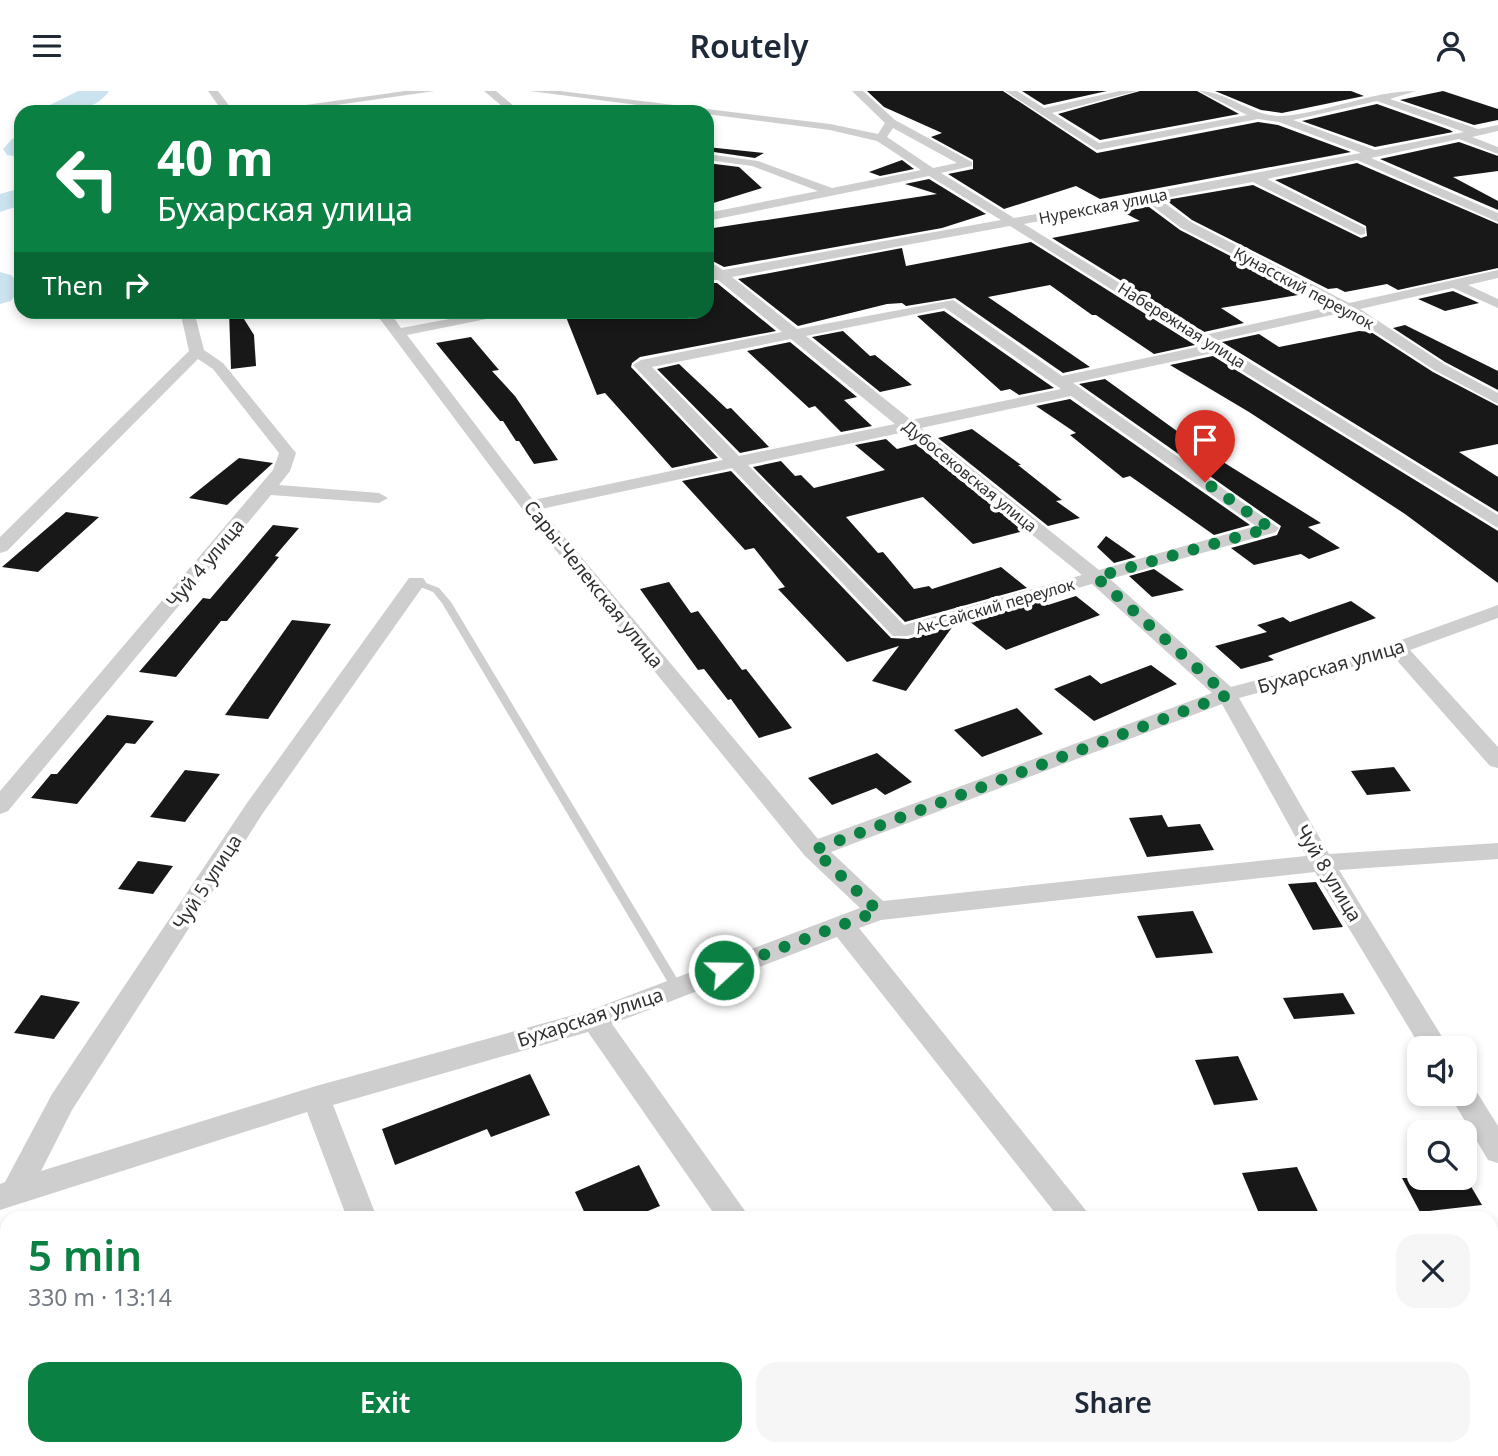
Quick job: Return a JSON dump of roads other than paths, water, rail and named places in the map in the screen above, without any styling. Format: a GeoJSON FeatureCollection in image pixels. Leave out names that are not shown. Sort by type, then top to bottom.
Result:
{"type":"FeatureCollection","features":[{"type":"Feature","properties":{"kind":"street"},"geometry":{"type":"LineString","coordinates":[[213,91],[224,105]]}},
{"type":"Feature","properties":{"kind":"street"},"geometry":{"type":"LineString","coordinates":[[317,105],[430,91]]}},
{"type":"Feature","properties":{"kind":"street"},"geometry":{"type":"LineString","coordinates":[[489,91],[507,105]]}},
{"type":"Feature","properties":{"kind":"street"},"geometry":{"type":"LineString","coordinates":[[535,91],[649,105]]}},
{"type":"Feature","properties":{"kind":"street"},"geometry":{"type":"LineString","coordinates":[[714,216],[968,164],[891,122],[857,91]]}},
{"type":"Feature","properties":{"kind":"street"},"geometry":{"type":"LineString","coordinates":[[1010,91],[1097,147],[1258,116]]}},
{"type":"Feature","properties":{"kind":"street"},"geometry":{"type":"LineString","coordinates":[[1042,112],[1132,91]]}},
{"type":"Feature","properties":{"kind":"street"},"geometry":{"type":"LineString","coordinates":[[1203,91],[1258,116],[1281,119],[1373,153]]}},
{"type":"Feature","properties":{"kind":"street"},"geometry":{"type":"LineString","coordinates":[[1281,119],[1411,91]]}},
{"type":"Feature","properties":{"kind":"street"},"geometry":{"type":"LineString","coordinates":[[1380,99],[1476,132]]}},
{"type":"Feature","properties":{"kind":"street"},"geometry":{"type":"LineString","coordinates":[[714,113],[830,127],[881,138],[891,122]]}},
{"type":"Feature","properties":{"kind":"street","name":"Нурекская улица"},"geometry":{"type":"LineString","coordinates":[[714,277],[1255,178],[1498,128]]}},
{"type":"Feature","properties":{"kind":"street"},"geometry":{"type":"LineString","coordinates":[[1460,136],[1498,151]]}},
{"type":"Feature","properties":{"kind":"street","name":"Набережная улица"},"geometry":{"type":"LineString","coordinates":[[881,138],[933,173],[1212,343],[1498,523]]}},
{"type":"Feature","properties":{"kind":"street"},"geometry":{"type":"LineString","coordinates":[[1357,156],[1498,218]]}},
{"type":"Feature","properties":{"kind":"street"},"geometry":{"type":"LineString","coordinates":[[714,158],[754,163],[835,193]]}},
{"type":"Feature","properties":{"kind":"street"},"geometry":{"type":"LineString","coordinates":[[1255,178],[1360,232]]}},
{"type":"Feature","properties":{"kind":"street","name":"Кунасский переулок"},"geometry":{"type":"LineString","coordinates":[[1148,197],[1186,225],[1350,309],[1438,367],[1498,399]]}},
{"type":"Feature","properties":{"kind":"street"},"geometry":{"type":"LineString","coordinates":[[1059,381],[1498,274]]}},
{"type":"Feature","properties":{"kind":"street","name":"Дубосековская улица"},"geometry":{"type":"LineString","coordinates":[[714,277],[794,336],[1096,577],[1227,695]]}},
{"type":"Feature","properties":{"kind":"street"},"geometry":{"type":"LineString","coordinates":[[1455,284],[1498,304]]}},
{"type":"Feature","properties":{"kind":"street","name":"Ак-Сайский переулок"},"geometry":{"type":"LineString","coordinates":[[948,303],[1270,528],[900,632],[641,365],[794,336],[948,303]]}},
{"type":"Feature","properties":{"kind":"street"},"geometry":{"type":"LineString","coordinates":[[0,547],[197,352],[189,319]]}},
{"type":"Feature","properties":{"kind":"street","name":"Сары-Челекская улица"},"geometry":{"type":"LineString","coordinates":[[386,319],[529,506],[814,850]]}},
{"type":"Feature","properties":{"kind":"street"},"geometry":{"type":"LineString","coordinates":[[396,333],[474,319]]}},
{"type":"Feature","properties":{"kind":"street","name":"Чуй 4 улица"},"geometry":{"type":"LineString","coordinates":[[0,806],[281,471],[288,453],[218,366],[197,352]]}},
{"type":"Feature","properties":{"kind":"street"},"geometry":{"type":"LineString","coordinates":[[529,506],[1074,391]]}},
{"type":"Feature","properties":{"kind":"street"},"geometry":{"type":"LineString","coordinates":[[266,489],[379,498]]}},
{"type":"Feature","properties":{"kind":"street","name":"Чуй 5 улица"},"geometry":{"type":"LineString","coordinates":[[7,1195],[69,1090],[255,808],[416,582]]}},
{"type":"Feature","properties":{"kind":"street","name":"Бухарская улица"},"geometry":{"type":"LineString","coordinates":[[814,850],[1227,695],[1397,648],[1498,611]]}},
{"type":"Feature","properties":{"kind":"street"},"geometry":{"type":"LineString","coordinates":[[1397,648],[1498,761]]}},
{"type":"Feature","properties":{"kind":"street","name":"Чуй 8 улица"},"geometry":{"type":"LineString","coordinates":[[1227,695],[1322,863],[1428,1036]]}},
{"type":"Feature","properties":{"kind":"street"},"geometry":{"type":"LineString","coordinates":[[814,850],[878,911]]}},
{"type":"Feature","properties":{"kind":"street","name":"Бухарская улица"},"geometry":{"type":"LineString","coordinates":[[7,1195],[316,1098],[594,1020],[878,911],[1322,863],[1498,851]]}},
{"type":"Feature","properties":{"kind":"street"},"geometry":{"type":"LineString","coordinates":[[842,925],[1071,1211]]}},
{"type":"Feature","properties":{"kind":"street"},"geometry":{"type":"LineString","coordinates":[[594,1020],[730,1211]]}},
{"type":"Feature","properties":{"kind":"street"},"geometry":{"type":"LineString","coordinates":[[316,1098],[359,1211]]}},
{"type":"Feature","properties":{"kind":"street"},"geometry":{"type":"LineString","coordinates":[[1470,1106],[1498,1151]]}},
{"type":"Feature","properties":{"kind":"lane"},"geometry":{"type":"LineString","coordinates":[[416,582],[436,590],[446,602],[677,988]]}},
{"type":"Feature","properties":{"kind":"waterway"},"geometry":{"type":"LineString","coordinates":[[69,105],[97,91]]}},
{"type":"Feature","properties":{"kind":"waterway"},"geometry":{"type":"LineString","coordinates":[[0,203],[14,198]]}},
{"type":"Feature","properties":{"kind":"waterway"},"geometry":{"type":"LineString","coordinates":[[0,282],[5,286],[0,294]]}}]}
